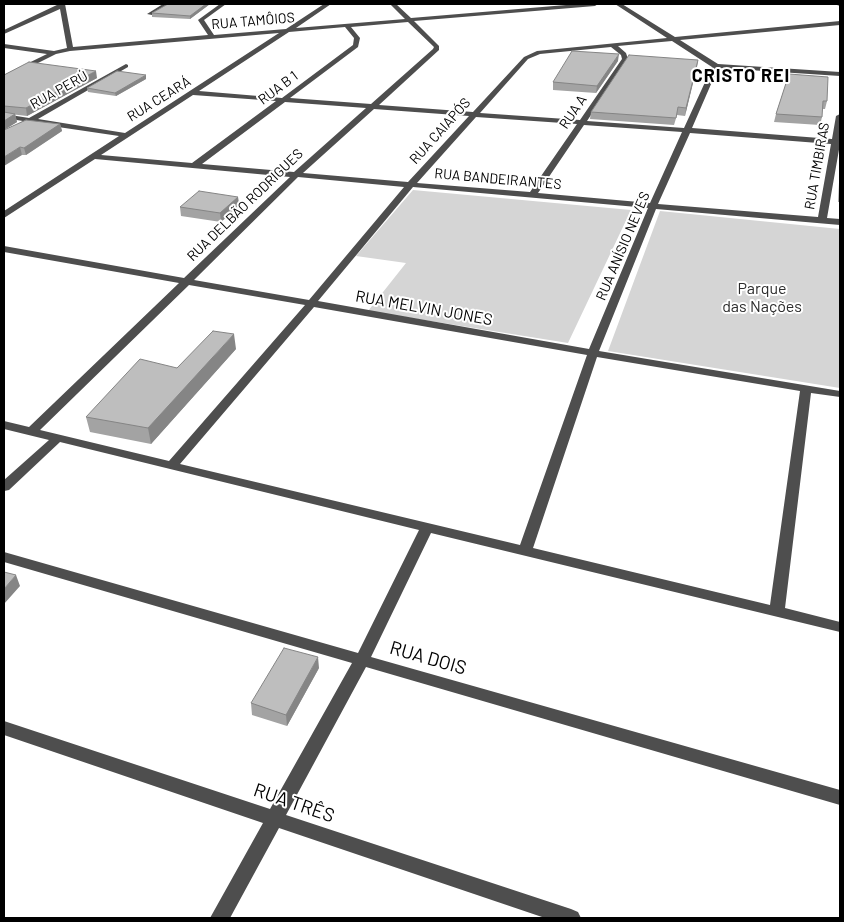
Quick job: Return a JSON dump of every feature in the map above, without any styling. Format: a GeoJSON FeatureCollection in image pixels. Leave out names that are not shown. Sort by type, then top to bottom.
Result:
{"type":"FeatureCollection","features":[{"type":"Feature","properties":{"kind":"street"},"geometry":{"type":"LineString","coordinates":[[150,14],[167,4]]}},
{"type":"Feature","properties":{"kind":"street"},"geometry":{"type":"LineString","coordinates":[[212,37],[201,20],[223,4]]}},
{"type":"Feature","properties":{"kind":"street","name":"RUA CEARÁ"},"geometry":{"type":"LineString","coordinates":[[4,215],[328,4]]}},
{"type":"Feature","properties":{"kind":"street","name":"RUA DELBÃO RODRIGUES"},"geometry":{"type":"LineString","coordinates":[[32,431],[296,175],[436,50],[434,44],[392,4]]}},
{"type":"Feature","properties":{"kind":"street","name":"RUA TAMÔIOS"},"geometry":{"type":"LineString","coordinates":[[4,46],[54,53],[70,49],[595,4]]}},
{"type":"Feature","properties":{"kind":"street"},"geometry":{"type":"LineString","coordinates":[[618,4],[716,66],[840,74]]}},
{"type":"Feature","properties":{"kind":"street"},"geometry":{"type":"LineString","coordinates":[[4,32],[62,5],[70,49]]}},
{"type":"Feature","properties":{"kind":"street","name":"RUA CAIAPÓS"},"geometry":{"type":"LineString","coordinates":[[172,465],[311,304],[410,185],[526,58],[532,55],[613,45],[840,23]]}},
{"type":"Feature","properties":{"kind":"street","name":"RUA B 1"},"geometry":{"type":"LineString","coordinates":[[195,165],[356,46],[357,38],[347,26]]}},
{"type":"Feature","properties":{"kind":"street","name":"RUA A"},"geometry":{"type":"LineString","coordinates":[[532,196],[624,59],[624,54],[613,45]]}},
{"type":"Feature","properties":{"kind":"street"},"geometry":{"type":"LineString","coordinates":[[4,78],[54,53]]}},
{"type":"Feature","properties":{"kind":"street","name":"RUA PERÚ"},"geometry":{"type":"LineString","coordinates":[[4,135],[126,66]]}},
{"type":"Feature","properties":{"kind":"street","name":"RUA ANÍSIO NEVES"},"geometry":{"type":"LineString","coordinates":[[525,550],[593,354],[653,206],[716,66]]}},
{"type":"Feature","properties":{"kind":"street"},"geometry":{"type":"LineString","coordinates":[[193,93],[838,142]]}},
{"type":"Feature","properties":{"kind":"street"},"geometry":{"type":"LineString","coordinates":[[4,116],[126,136]]}},
{"type":"Feature","properties":{"kind":"street","name":"RUA TIMBIRAS"},"geometry":{"type":"LineString","coordinates":[[822,220],[838,142],[840,116]]}},
{"type":"Feature","properties":{"kind":"street","name":"RUA BANDEIRANTES"},"geometry":{"type":"LineString","coordinates":[[94,157],[840,222]]}},
{"type":"Feature","properties":{"kind":"street","name":"RUA MELVIN JONES"},"geometry":{"type":"LineString","coordinates":[[4,249],[593,354],[840,394]]}},
{"type":"Feature","properties":{"kind":"street"},"geometry":{"type":"LineString","coordinates":[[777,611],[806,388]]}},
{"type":"Feature","properties":{"kind":"street"},"geometry":{"type":"LineString","coordinates":[[4,425],[840,627]]}},
{"type":"Feature","properties":{"kind":"street"},"geometry":{"type":"LineString","coordinates":[[4,486],[58,438]]}},
{"type":"Feature","properties":{"kind":"street"},"geometry":{"type":"LineString","coordinates":[[220,918],[362,660],[428,526]]}},
{"type":"Feature","properties":{"kind":"street","name":"RUA DOIS"},"geometry":{"type":"LineString","coordinates":[[4,557],[840,798]]}},
{"type":"Feature","properties":{"kind":"street","name":"RUA TRÊS"},"geometry":{"type":"LineString","coordinates":[[4,728],[571,918]]}},
{"type":"Feature","properties":{"kind":"green space"},"geometry":{"type":"Polygon","coordinates":[[[413,190],[631,210],[568,343],[368,311],[406,263],[356,256],[413,190]]]}},
{"type":"Feature","properties":{"kind":"green space","name":"Parque das Nações"},"geometry":{"type":"Polygon","coordinates":[[[660,211],[840,229],[840,388],[608,351],[660,211]]]}},
{"type":"Feature","properties":{"kind":"building"},"geometry":{"type":"Polygon","coordinates":[[[168,4],[206,4],[190,16],[152,13],[168,4]]]}},
{"type":"Feature","properties":{"kind":"building"},"geometry":{"type":"Polygon","coordinates":[[[572,51],[619,54],[597,86],[553,82],[572,51]]]}},
{"type":"Feature","properties":{"kind":"building"},"geometry":{"type":"Polygon","coordinates":[[[629,55],[698,60],[686,108],[678,107],[676,118],[591,112],[629,55]]]}},
{"type":"Feature","properties":{"kind":"building"},"geometry":{"type":"Polygon","coordinates":[[[29,62],[96,71],[26,108],[4,106],[4,75],[29,62]]]}},
{"type":"Feature","properties":{"kind":"building"},"geometry":{"type":"Polygon","coordinates":[[[117,71],[146,75],[115,93],[87,88],[117,71]]]}},
{"type":"Feature","properties":{"kind":"building"},"geometry":{"type":"Polygon","coordinates":[[[789,74],[828,77],[827,101],[823,101],[822,117],[776,114],[789,74]]]}},
{"type":"Feature","properties":{"kind":"building"},"geometry":{"type":"Polygon","coordinates":[[[4,112],[15,114],[4,121],[4,112]]]}},
{"type":"Feature","properties":{"kind":"building"},"geometry":{"type":"Polygon","coordinates":[[[26,120],[60,124],[24,148],[20,147],[4,157],[4,130],[26,120]]]}},
{"type":"Feature","properties":{"kind":"building"},"geometry":{"type":"Polygon","coordinates":[[[199,191],[238,197],[220,213],[180,207],[199,191]]]}},
{"type":"Feature","properties":{"kind":"building"},"geometry":{"type":"Polygon","coordinates":[[[213,331],[234,334],[148,428],[86,417],[140,359],[177,368],[213,331]]]}},
{"type":"Feature","properties":{"kind":"building"},"geometry":{"type":"Polygon","coordinates":[[[4,572],[16,575],[4,589],[4,572]]]}},
{"type":"Feature","properties":{"kind":"building"},"geometry":{"type":"Polygon","coordinates":[[[284,648],[318,657],[286,715],[251,703],[284,648]]]}},
{"type":"Feature","properties":{"kind":"district","name":"CRISTO REI"},"geometry":{"type":"Point","coordinates":[741,76]}}]}
